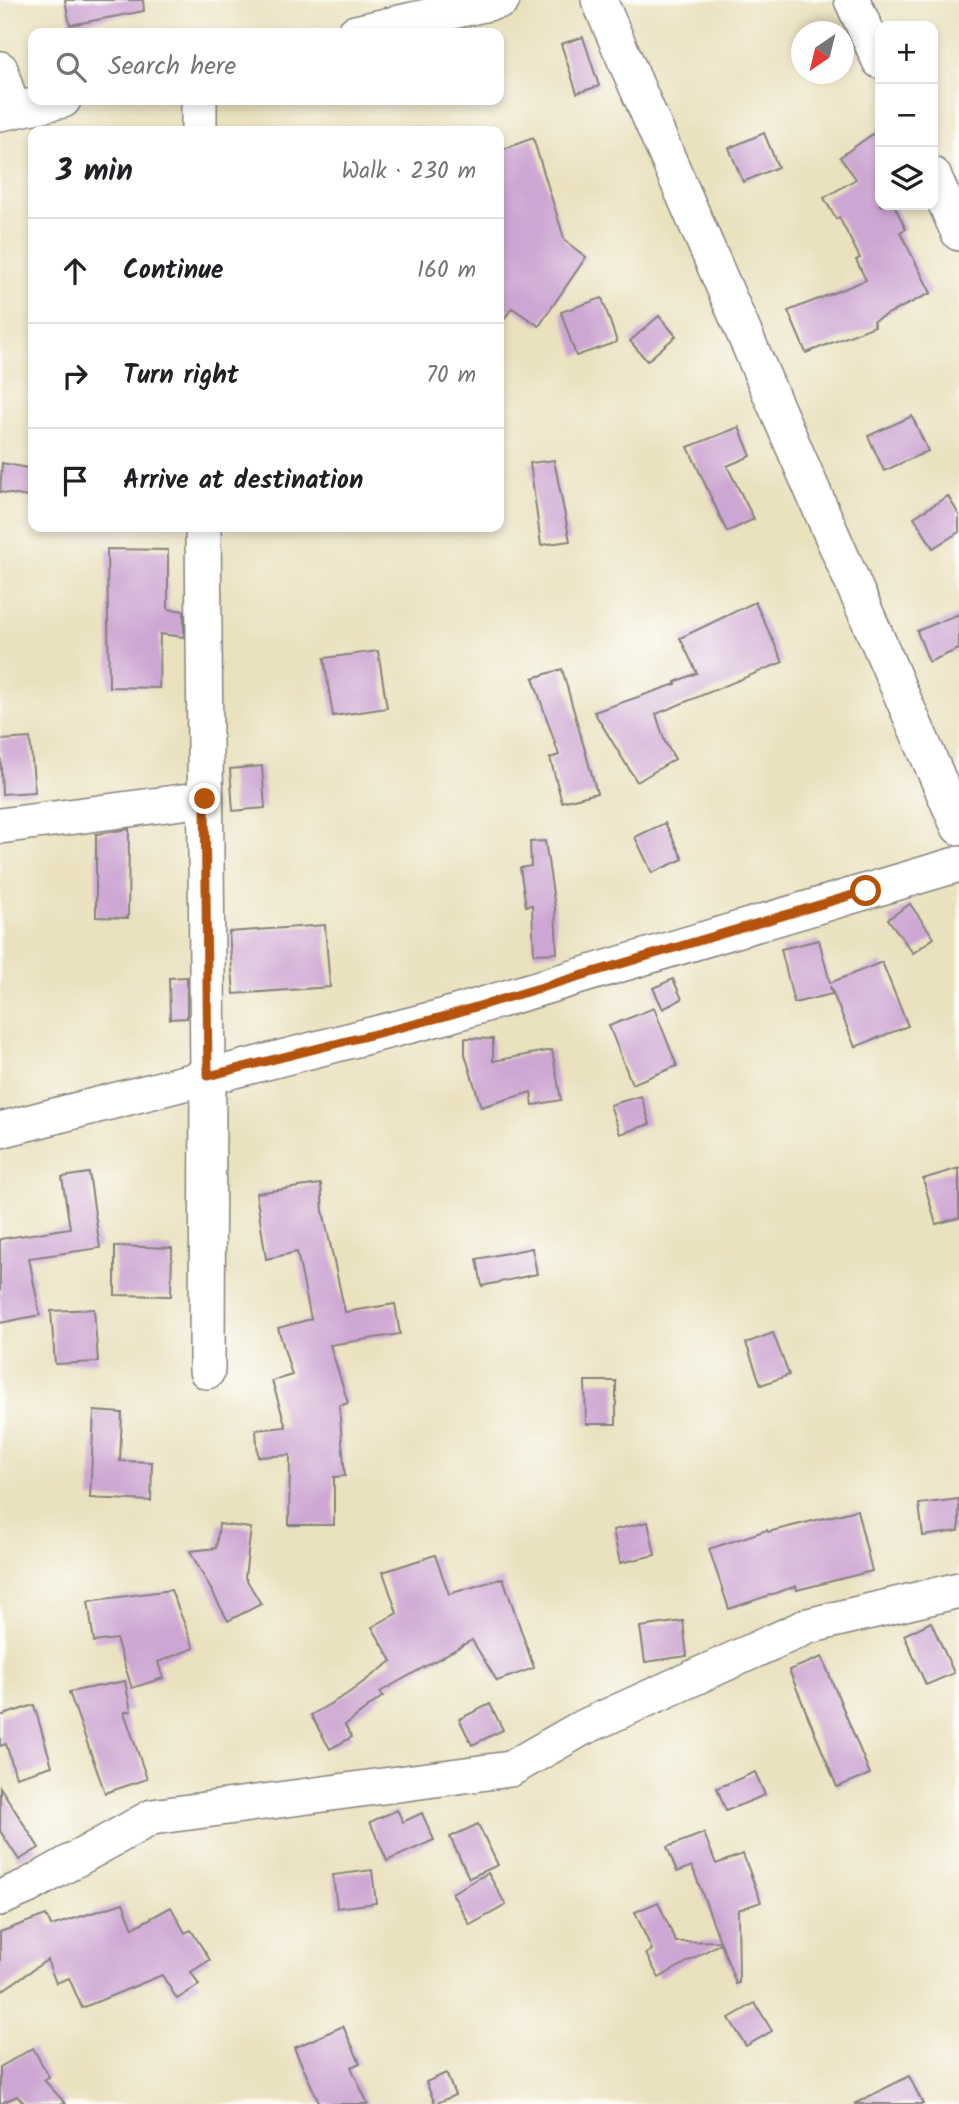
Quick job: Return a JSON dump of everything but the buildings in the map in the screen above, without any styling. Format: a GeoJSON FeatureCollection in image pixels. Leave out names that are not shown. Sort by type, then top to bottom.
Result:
{"type":"FeatureCollection","features":[{"type":"Feature","properties":{"kind":"street"},"geometry":{"type":"LineString","coordinates":[[599,0],[959,827]]}},
{"type":"Feature","properties":{"kind":"street"},"geometry":{"type":"LineString","coordinates":[[852,0],[875,50]]}},
{"type":"Feature","properties":{"kind":"street"},"geometry":{"type":"LineString","coordinates":[[376,28],[483,2]]}},
{"type":"Feature","properties":{"kind":"street"},"geometry":{"type":"LineString","coordinates":[[0,69],[6,112],[39,105]]}},
{"type":"Feature","properties":{"kind":"street"},"geometry":{"type":"LineString","coordinates":[[199,105],[199,126]]}},
{"type":"Feature","properties":{"kind":"street"},"geometry":{"type":"LineString","coordinates":[[938,186],[959,233]]}},
{"type":"Feature","properties":{"kind":"street"},"geometry":{"type":"LineString","coordinates":[[203,532],[208,1076],[207,1371]]}},
{"type":"Feature","properties":{"kind":"street"},"geometry":{"type":"LineString","coordinates":[[0,826],[205,799]]}},
{"type":"Feature","properties":{"kind":"street"},"geometry":{"type":"LineString","coordinates":[[0,1130],[442,1017],[959,864]]}},
{"type":"Feature","properties":{"kind":"street"},"geometry":{"type":"LineString","coordinates":[[0,1898],[28,1886],[152,1816],[510,1769],[580,1729],[808,1626],[959,1590]]}},
{"type":"Feature","properties":{"kind":"route"},"geometry":{"type":"LineString","coordinates":[[205,799],[208,1076],[442,1017],[866,891]]}}]}
